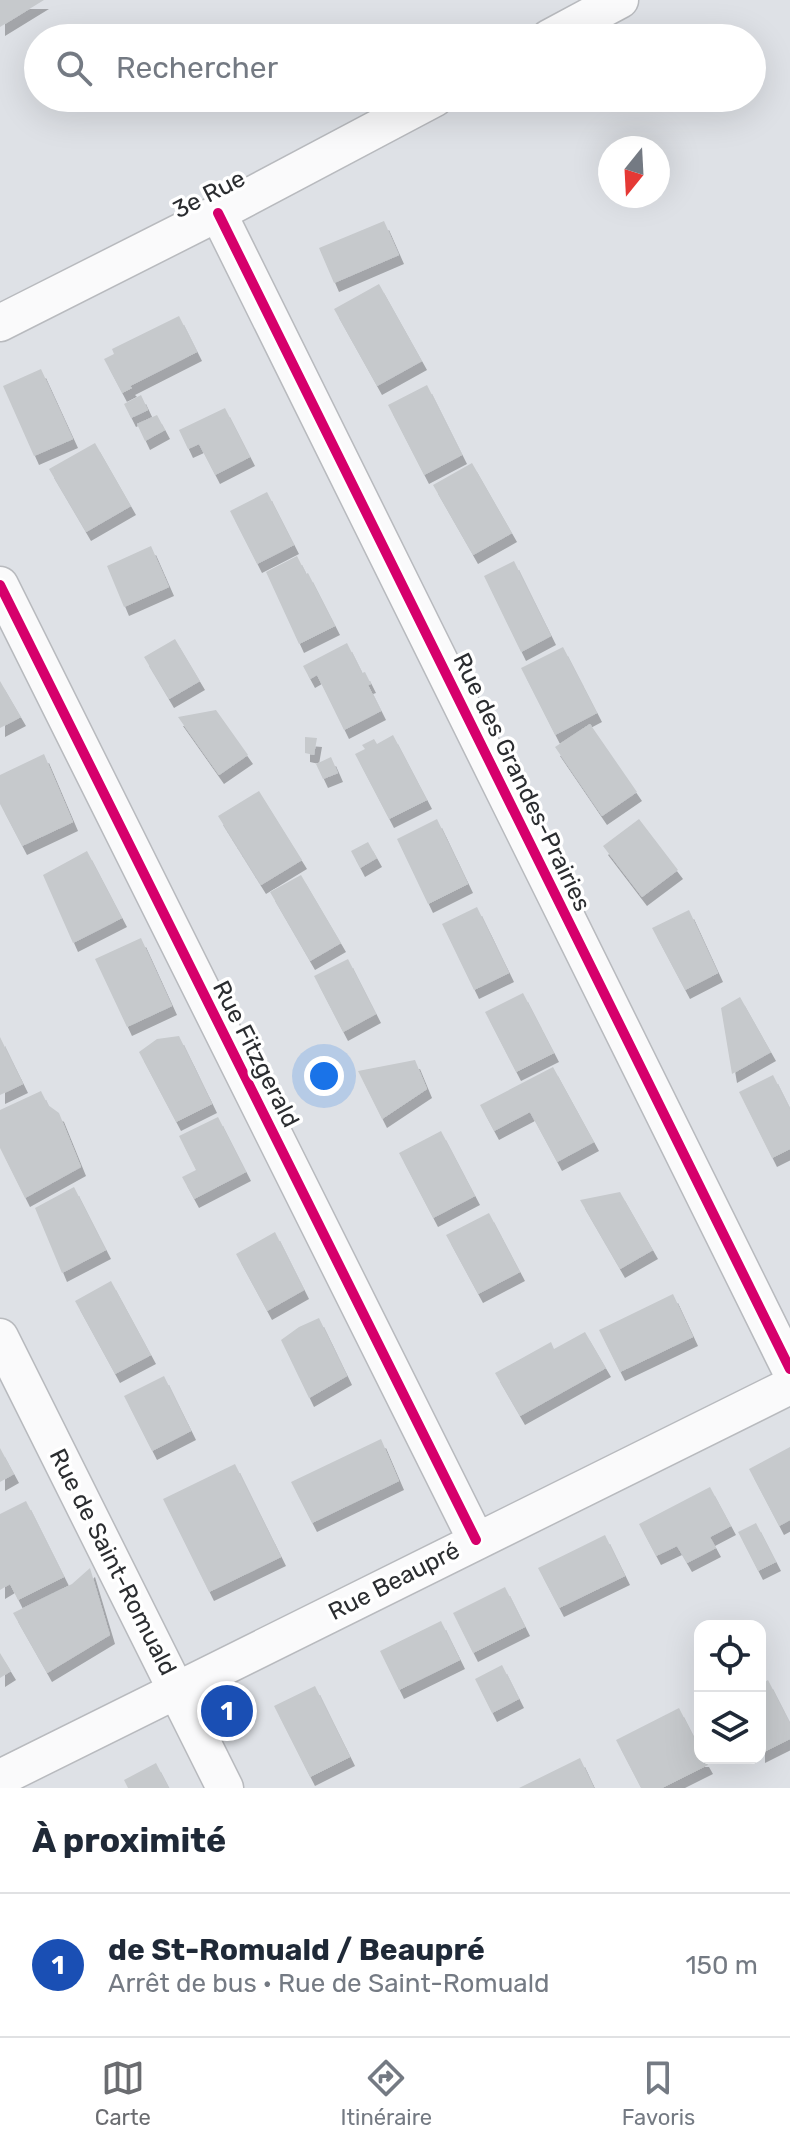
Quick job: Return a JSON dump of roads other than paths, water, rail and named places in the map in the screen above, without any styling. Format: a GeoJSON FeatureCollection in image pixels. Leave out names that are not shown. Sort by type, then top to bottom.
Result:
{"type":"FeatureCollection","features":[{"type":"Feature","properties":{"kind":"street"},"geometry":{"type":"LineString","coordinates":[[573,24],[608,3]]}},
{"type":"Feature","properties":{"kind":"street","name":"3e Rue"},"geometry":{"type":"LineString","coordinates":[[0,323],[409,112]]}},
{"type":"Feature","properties":{"kind":"street","name":"Rue des Grandes-Prairies"},"geometry":{"type":"LineString","coordinates":[[218,213],[790,1369]]}},
{"type":"Feature","properties":{"kind":"street","name":"Rue Fitzgerald"},"geometry":{"type":"LineString","coordinates":[[0,585],[476,1540]]}},
{"type":"Feature","properties":{"kind":"street","name":"Rue de Saint-Romuald"},"geometry":{"type":"LineString","coordinates":[[0,1337],[225,1788]]}},
{"type":"Feature","properties":{"kind":"street","name":"Rue Beaupré"},"geometry":{"type":"LineString","coordinates":[[0,1778],[790,1386]]}},
{"type":"Feature","properties":{"kind":"place","name":"de St-Romuald / Beaupré"},"geometry":{"type":"Point","coordinates":[227,1711]}}]}
